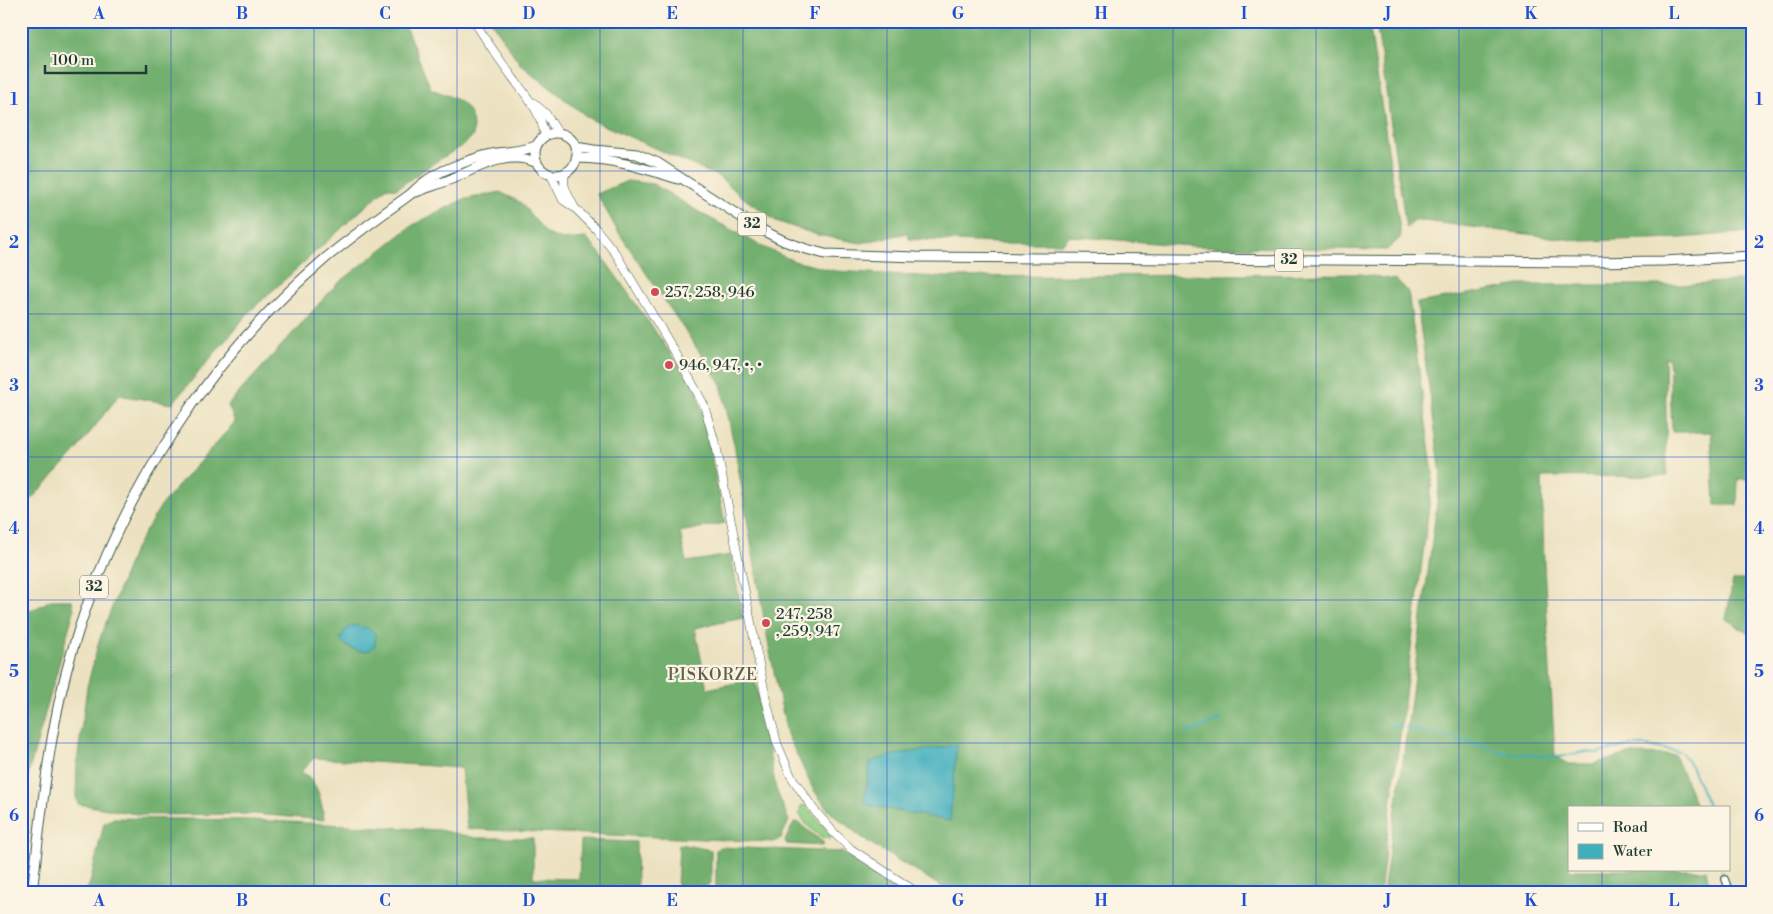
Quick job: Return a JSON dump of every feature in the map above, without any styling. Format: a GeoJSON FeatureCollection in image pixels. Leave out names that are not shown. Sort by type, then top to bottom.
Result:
{"type":"FeatureCollection","features":[{"type":"Feature","properties":{"kind":"main road"},"geometry":{"type":"LineString","coordinates":[[558,133],[568,138],[575,147],[576,158],[574,164],[566,172],[549,174],[542,170],[537,163],[536,146],[545,136],[558,133]]}},
{"type":"Feature","properties":{"kind":"main road","name":"32"},"geometry":{"type":"LineString","coordinates":[[32,893],[43,802],[60,698],[73,646],[110,546],[132,500],[165,444],[216,372],[256,326],[281,299],[340,246],[412,194],[423,183],[439,174],[471,160],[497,153],[525,150],[536,146]]}},
{"type":"Feature","properties":{"kind":"main road","name":"32"},"geometry":{"type":"LineString","coordinates":[[575,147],[636,154],[658,163],[758,228],[784,241],[825,254],[926,257],[1584,262],[1664,261],[1752,256]]}},
{"type":"Feature","properties":{"kind":"main road","name":"32"},"geometry":{"type":"LineString","coordinates":[[412,194],[488,163],[518,158],[537,163]]}},
{"type":"Feature","properties":{"kind":"main road","name":"32"},"geometry":{"type":"LineString","coordinates":[[576,158],[628,163],[686,181]]}},
{"type":"Feature","properties":{"kind":"street"},"geometry":{"type":"LineString","coordinates":[[474,21],[517,83],[532,102],[546,114],[558,133]]}},
{"type":"Feature","properties":{"kind":"street"},"geometry":{"type":"LineString","coordinates":[[532,102],[543,124],[545,136]]}},
{"type":"Feature","properties":{"kind":"street"},"geometry":{"type":"LineString","coordinates":[[566,172],[563,177],[564,183],[575,208]]}},
{"type":"Feature","properties":{"kind":"street"},"geometry":{"type":"LineString","coordinates":[[549,174],[552,176],[563,200],[575,208],[596,229],[616,254],[674,349],[704,405],[717,450],[766,699],[777,743],[791,776],[814,810],[834,834],[851,849],[918,893]]}},
{"type":"Feature","properties":{"kind":"street"},"geometry":{"type":"LineString","coordinates":[[1725,879],[1730,893]]}},
{"type":"Feature","properties":{"kind":"green space"},"geometry":{"type":"Polygon","coordinates":[[[21,21],[410,21],[404,23],[431,89],[463,104],[471,117],[473,136],[461,147],[396,189],[387,187],[250,311],[172,404],[119,395],[72,456],[21,510],[21,21]]]}},
{"type":"Feature","properties":{"kind":"green space"},"geometry":{"type":"Polygon","coordinates":[[[491,21],[1369,21],[1401,237],[1387,250],[1191,246],[1069,236],[1063,243],[998,243],[909,239],[908,233],[861,243],[817,235],[776,221],[745,199],[719,177],[590,119],[520,64],[491,21]]]}},
{"type":"Feature","properties":{"kind":"green space"},"geometry":{"type":"Polygon","coordinates":[[[1376,21],[1752,21],[1752,232],[1681,238],[1582,241],[1416,220],[1406,228],[1376,21]]]}},
{"type":"Feature","properties":{"kind":"green space"},"geometry":{"type":"Polygon","coordinates":[[[627,181],[653,184],[763,247],[794,261],[835,271],[936,277],[1361,274],[1396,280],[1408,291],[1433,474],[1380,893],[952,893],[865,840],[829,811],[813,789],[787,734],[769,647],[735,449],[721,384],[617,230],[597,194],[627,181]]]}},
{"type":"Feature","properties":{"kind":"green space"},"geometry":{"type":"Polygon","coordinates":[[[500,192],[520,202],[547,234],[563,240],[586,238],[599,252],[698,392],[725,523],[680,532],[686,562],[731,555],[743,618],[695,628],[707,689],[755,679],[776,789],[789,821],[781,838],[774,842],[467,829],[461,768],[314,758],[301,772],[307,775],[318,792],[324,820],[255,814],[142,815],[78,804],[76,796],[77,762],[87,687],[99,641],[134,550],[162,504],[235,422],[228,405],[336,285],[413,225],[462,200],[500,192]]]}},
{"type":"Feature","properties":{"kind":"green space"},"geometry":{"type":"Polygon","coordinates":[[[1752,280],[1752,479],[1738,479],[1737,505],[1715,505],[1711,432],[1672,432],[1669,358],[1665,358],[1667,476],[1542,477],[1544,565],[1555,757],[1569,764],[1594,764],[1629,754],[1675,755],[1696,806],[1568,806],[1568,872],[1706,872],[1711,893],[1383,893],[1402,768],[1441,473],[1417,303],[1519,285],[1680,285],[1752,280]]]}},
{"type":"Feature","properties":{"kind":"green space"},"geometry":{"type":"Polygon","coordinates":[[[1733,580],[1752,580],[1752,636],[1726,619],[1733,580]]]}},
{"type":"Feature","properties":{"kind":"green space"},"geometry":{"type":"Polygon","coordinates":[[[51,600],[72,600],[74,610],[21,800],[21,608],[31,611],[51,600]]]}},
{"type":"Feature","properties":{"kind":"green space"},"geometry":{"type":"Polygon","coordinates":[[[805,805],[831,835],[830,839],[816,833],[804,821],[799,813],[801,806],[805,805]]]}},
{"type":"Feature","properties":{"kind":"green space"},"geometry":{"type":"Polygon","coordinates":[[[114,818],[252,820],[439,830],[476,838],[533,838],[533,878],[579,879],[581,840],[636,842],[637,886],[612,886],[612,893],[85,893],[90,883],[104,823],[114,818]]]}},
{"type":"Feature","properties":{"kind":"green space"},"geometry":{"type":"Polygon","coordinates":[[[794,822],[797,822],[824,843],[823,846],[787,844],[785,841],[794,822]]]}},
{"type":"Feature","properties":{"kind":"green space"},"geometry":{"type":"Polygon","coordinates":[[[679,844],[711,850],[711,883],[706,887],[677,886],[679,844]]]}},
{"type":"Feature","properties":{"kind":"green space"},"geometry":{"type":"Polygon","coordinates":[[[719,847],[842,852],[898,893],[716,893],[716,850],[719,847]]]}},
{"type":"Feature","properties":{"kind":"water"},"geometry":{"type":"Polygon","coordinates":[[[354,625],[367,628],[375,634],[375,642],[369,650],[364,651],[351,648],[340,640],[346,629],[354,625]]]}},
{"type":"Feature","properties":{"kind":"water"},"geometry":{"type":"Polygon","coordinates":[[[957,745],[950,821],[867,805],[864,802],[870,762],[893,755],[957,745]]]}},
{"type":"Feature","properties":{"kind":"waterway"},"geometry":{"type":"LineString","coordinates":[[1186,734],[1222,719]]}},
{"type":"Feature","properties":{"kind":"waterway"},"geometry":{"type":"LineString","coordinates":[[1390,725],[1402,727]]}},
{"type":"Feature","properties":{"kind":"waterway"},"geometry":{"type":"LineString","coordinates":[[1406,728],[1469,741],[1505,753],[1559,757],[1583,752],[1596,753],[1628,746],[1647,746],[1679,752]]}},
{"type":"Feature","properties":{"kind":"waterway"},"geometry":{"type":"LineString","coordinates":[[1682,753],[1691,766],[1708,806]]}},
{"type":"Feature","properties":{"kind":"waterway"},"geometry":{"type":"LineString","coordinates":[[1722,872],[1725,893]]}},
{"type":"Feature","properties":{"kind":"place","name":"257, 258, 946"},"geometry":{"type":"Point","coordinates":[655,292]}},
{"type":"Feature","properties":{"kind":"place","name":"946, 947, •, •"},"geometry":{"type":"Point","coordinates":[669,365]}},
{"type":"Feature","properties":{"kind":"place","name":"247, 258 , 259, 947"},"geometry":{"type":"Point","coordinates":[766,623]}},
{"type":"Feature","properties":{"kind":"district","name":"PISKORZE"},"geometry":{"type":"Point","coordinates":[713,675]}}]}
